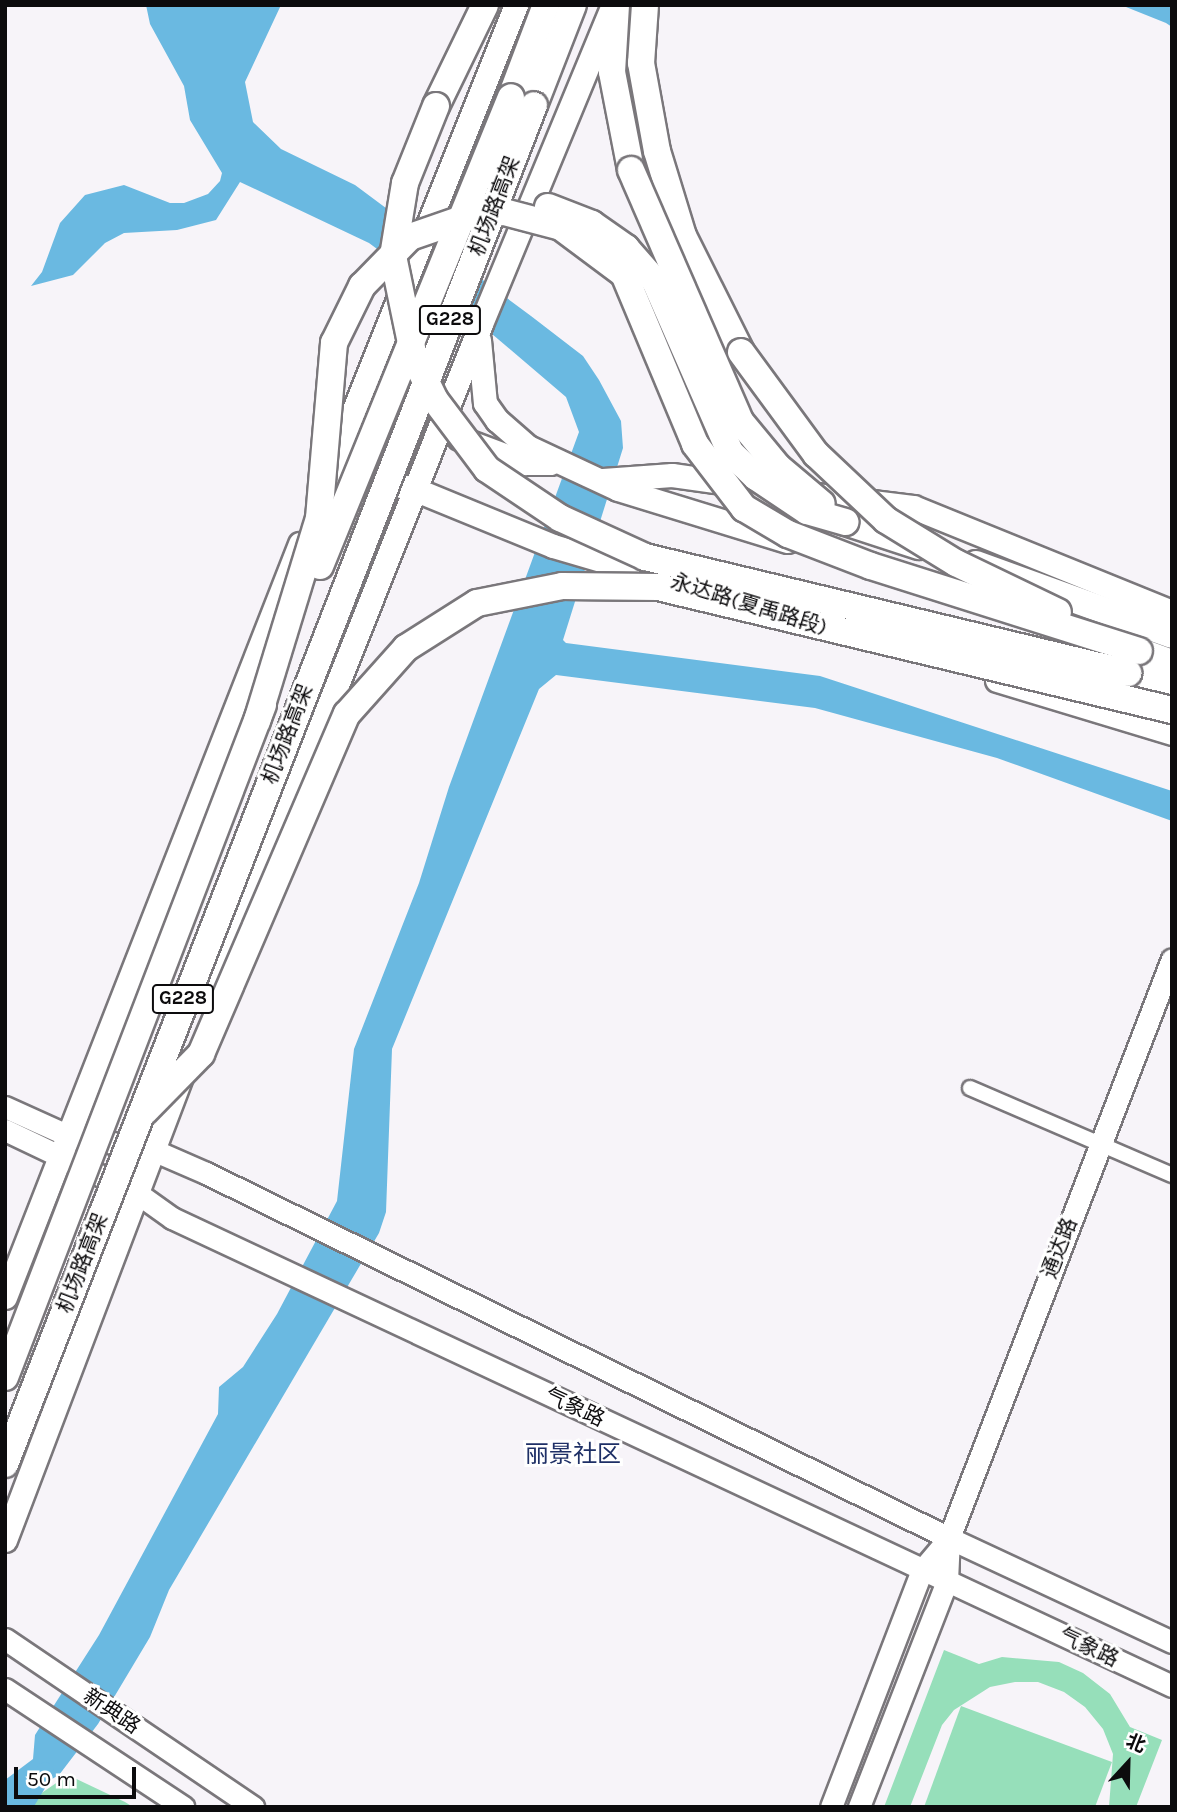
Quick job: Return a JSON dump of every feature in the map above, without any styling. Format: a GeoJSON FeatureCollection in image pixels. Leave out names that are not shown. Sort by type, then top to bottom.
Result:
{"type":"FeatureCollection","features":[{"type":"Feature","properties":{"kind":"highway"},"geometry":{"type":"LineString","coordinates":[[485,5],[405,183],[393,256],[414,357],[436,400],[486,469],[560,517],[645,557],[1172,688]]}},
{"type":"Feature","properties":{"kind":"highway","name":"机场路高架"},"geometry":{"type":"LineString","coordinates":[[5,1377],[257,721],[546,5]]}},
{"type":"Feature","properties":{"kind":"highway","name":"机场路高架"},"geometry":{"type":"LineString","coordinates":[[5,1464],[137,1119],[573,5]]}},
{"type":"Feature","properties":{"kind":"highway"},"geometry":{"type":"LineString","coordinates":[[615,5],[612,72],[631,170],[710,356],[740,421],[778,467],[845,522]]}},
{"type":"Feature","properties":{"kind":"highway"},"geometry":{"type":"LineString","coordinates":[[645,5],[641,63],[657,151],[683,236],[741,352],[816,454],[886,520],[956,563],[1139,651]]}},
{"type":"Feature","properties":{"kind":"highway"},"geometry":{"type":"LineString","coordinates":[[257,721],[319,518],[334,343],[362,286],[410,237],[520,201],[592,223],[626,248],[655,281],[730,452],[756,477],[807,511],[1042,584],[1172,635]]}},
{"type":"Feature","properties":{"kind":"highway"},"geometry":{"type":"LineString","coordinates":[[468,217],[504,212],[561,227],[624,274],[695,444],[744,508],[788,534],[871,566],[1172,661]]}},
{"type":"Feature","properties":{"kind":"highway"},"geometry":{"type":"LineString","coordinates":[[137,1119],[201,1054],[347,714],[406,648],[477,603],[562,586],[658,587],[1172,710]]}},
{"type":"Feature","properties":{"kind":"main road"},"geometry":{"type":"LineString","coordinates":[[5,1297],[516,5]]}},
{"type":"Feature","properties":{"kind":"main road"},"geometry":{"type":"LineString","coordinates":[[5,1540],[153,1150],[414,489],[503,268],[615,5]]}},
{"type":"Feature","properties":{"kind":"main road"},"geometry":{"type":"LineString","coordinates":[[480,325],[477,354],[485,403],[497,420],[520,440],[556,463],[610,485],[1172,661]]}},
{"type":"Feature","properties":{"kind":"main road"},"geometry":{"type":"LineString","coordinates":[[438,430],[525,463],[556,463]]}},
{"type":"Feature","properties":{"kind":"main road","name":"永达路(夏禹路段)"},"geometry":{"type":"LineString","coordinates":[[330,470],[414,489],[553,546],[1172,733]]}},
{"type":"Feature","properties":{"kind":"main road"},"geometry":{"type":"LineString","coordinates":[[610,485],[671,475],[914,508],[1172,612]]}},
{"type":"Feature","properties":{"kind":"street","name":"通达路"},"geometry":{"type":"LineString","coordinates":[[859,1807],[947,1581],[949,1538],[1099,1142],[1172,958]]}},
{"type":"Feature","properties":{"kind":"street"},"geometry":{"type":"LineString","coordinates":[[970,1087],[1172,1175]]}},
{"type":"Feature","properties":{"kind":"street"},"geometry":{"type":"LineString","coordinates":[[5,1107],[64,1145]]}},
{"type":"Feature","properties":{"kind":"street"},"geometry":{"type":"LineString","coordinates":[[5,1130],[64,1145]]}},
{"type":"Feature","properties":{"kind":"street","name":"气象路"},"geometry":{"type":"LineString","coordinates":[[64,1145],[153,1150],[333,1235],[949,1538],[1172,1642]]}},
{"type":"Feature","properties":{"kind":"street","name":"气象路"},"geometry":{"type":"LineString","coordinates":[[64,1145],[172,1218],[1172,1686]]}},
{"type":"Feature","properties":{"kind":"street","name":"通达路"},"geometry":{"type":"LineString","coordinates":[[831,1807],[922,1570],[949,1538]]}},
{"type":"Feature","properties":{"kind":"street","name":"新典路"},"geometry":{"type":"LineString","coordinates":[[5,1639],[253,1807]]}},
{"type":"Feature","properties":{"kind":"street","name":"新典路"},"geometry":{"type":"LineString","coordinates":[[5,1689],[183,1807]]}},
{"type":"Feature","properties":{"kind":"green space"},"geometry":{"type":"Polygon","coordinates":[[[944,1650],[979,1664],[1002,1657],[1059,1662],[1083,1673],[1110,1694],[1130,1727],[1162,1740],[1136,1807],[1109,1807],[1113,1754],[1103,1729],[1085,1707],[1064,1692],[1038,1682],[1015,1682],[990,1687],[954,1710],[942,1725],[910,1807],[884,1807],[944,1650]]]}},
{"type":"Feature","properties":{"kind":"green space"},"geometry":{"type":"Polygon","coordinates":[[[961,1706],[1112,1762],[1095,1807],[924,1807],[961,1706]]]}},
{"type":"Feature","properties":{"kind":"green space"},"geometry":{"type":"Polygon","coordinates":[[[68,1775],[125,1802],[133,1807],[21,1807],[68,1775]]]}},
{"type":"Feature","properties":{"kind":"water"},"geometry":{"type":"Polygon","coordinates":[[[146,5],[281,5],[245,82],[253,122],[281,149],[355,185],[531,316],[583,356],[599,380],[621,421],[623,448],[563,640],[566,643],[820,676],[1172,791],[1172,821],[997,758],[815,708],[556,675],[539,689],[392,1049],[386,1212],[379,1233],[169,1590],[150,1637],[98,1724],[59,1775],[29,1792],[15,1807],[5,1807],[5,1780],[33,1759],[35,1735],[99,1635],[218,1414],[219,1387],[243,1367],[277,1314],[337,1201],[354,1049],[419,883],[449,787],[579,432],[566,397],[492,334],[369,243],[240,182],[216,220],[177,230],[124,233],[105,243],[73,275],[31,286],[42,272],[60,223],[85,195],[124,185],[170,203],[184,203],[208,194],[220,181],[222,173],[190,120],[184,86],[150,24],[146,5]]]}},
{"type":"Feature","properties":{"kind":"water"},"geometry":{"type":"Polygon","coordinates":[[[1121,5],[1172,5],[1172,27],[1166,23],[1121,5]]]}},
{"type":"Feature","properties":{"kind":"waterway"},"geometry":{"type":"LineString","coordinates":[[23,1807],[45,1771]]}},
{"type":"Feature","properties":{"kind":"district","name":"丽景社区"},"geometry":{"type":"Point","coordinates":[573,1455]}}]}
